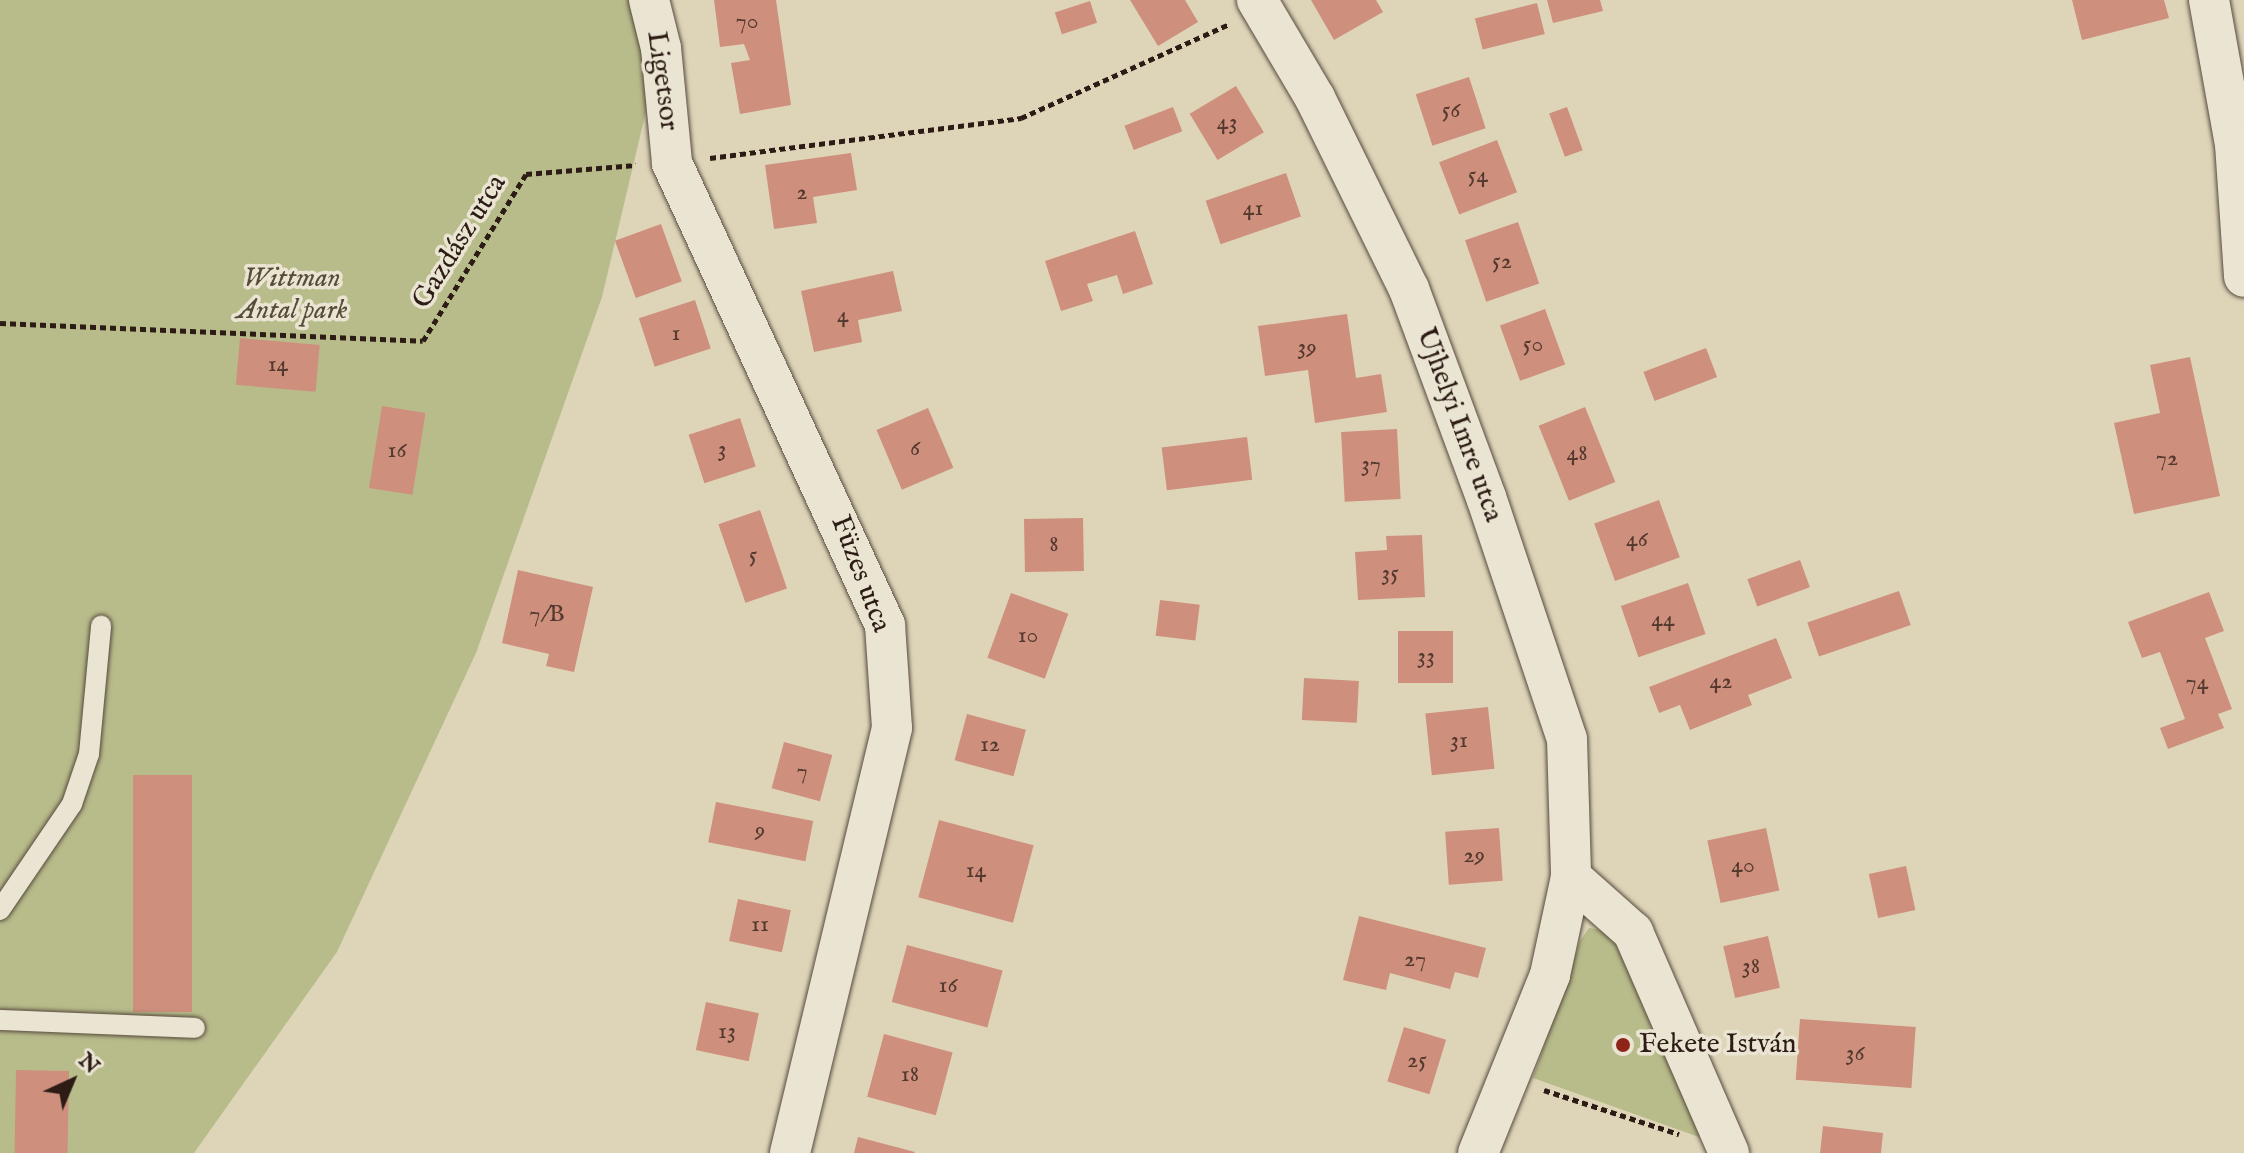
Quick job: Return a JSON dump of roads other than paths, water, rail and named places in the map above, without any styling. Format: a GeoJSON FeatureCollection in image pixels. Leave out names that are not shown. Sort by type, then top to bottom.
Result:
{"type":"FeatureCollection","features":[{"type":"Feature","properties":{"kind":"street","name":"Ligetsor"},"geometry":{"type":"LineString","coordinates":[[649,0],[661,48],[672,163]]}},
{"type":"Feature","properties":{"kind":"street"},"geometry":{"type":"LineString","coordinates":[[2209,0],[2235,144],[2244,277]]}},
{"type":"Feature","properties":{"kind":"street","name":"Ujhelyi Imre utca"},"geometry":{"type":"LineString","coordinates":[[1260,4],[1315,98],[1409,289],[1486,497],[1567,739],[1571,877],[1550,975],[1478,1153]]}},
{"type":"Feature","properties":{"kind":"street","name":"Füzes utca"},"geometry":{"type":"LineString","coordinates":[[672,163],[885,625],[892,728],[790,1153]]}},
{"type":"Feature","properties":{"kind":"street"},"geometry":{"type":"LineString","coordinates":[[1571,877],[1633,932],[1728,1151]]}},
{"type":"Feature","properties":{"kind":"lane"},"geometry":{"type":"LineString","coordinates":[[0,910],[72,804],[89,754],[101,626]]}},
{"type":"Feature","properties":{"kind":"lane"},"geometry":{"type":"LineString","coordinates":[[0,1020],[195,1028]]}},
{"type":"Feature","properties":{"kind":"place","name":"Fekete István"},"geometry":{"type":"Point","coordinates":[1623,1045]}},
{"type":"Feature","properties":{"kind":"park label","name":"Wittman Antal park"},"geometry":{"type":"Point","coordinates":[292,295]}}]}
